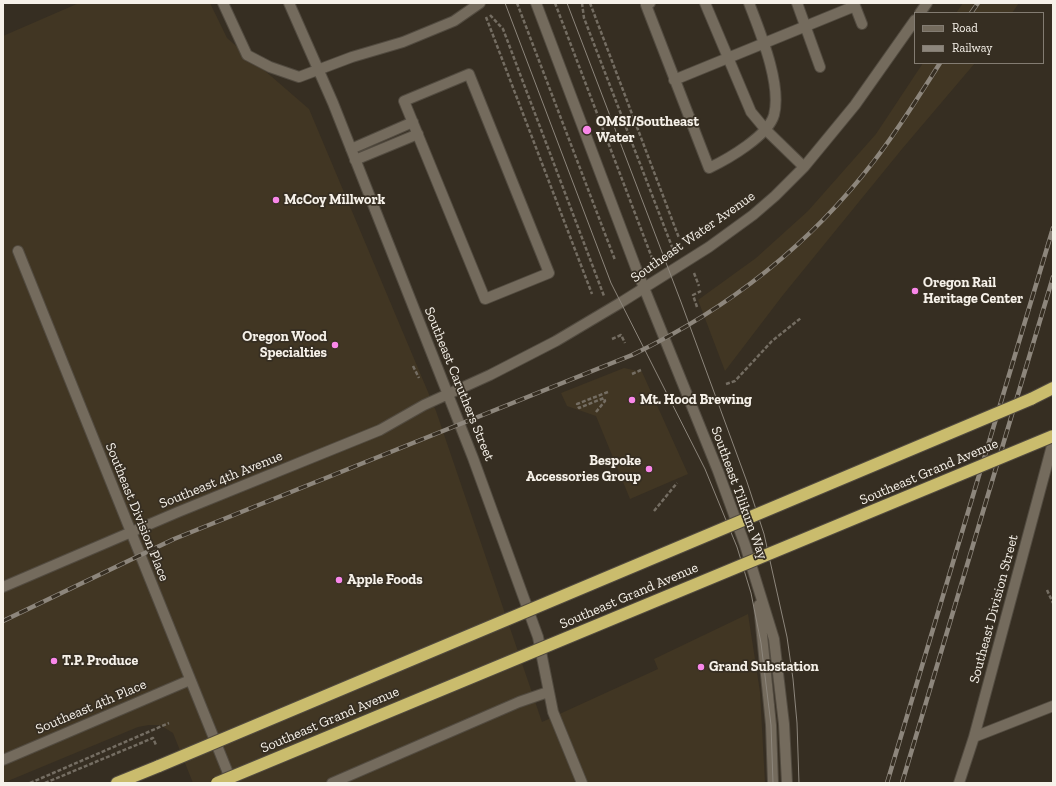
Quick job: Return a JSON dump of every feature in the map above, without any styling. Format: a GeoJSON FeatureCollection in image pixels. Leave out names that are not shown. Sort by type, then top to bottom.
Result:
{"type":"FeatureCollection","features":[{"type":"Feature","properties":{"kind":"highway"},"geometry":{"type":"LineString","coordinates":[[117,783],[989,418],[1053,388]]}},
{"type":"Feature","properties":{"kind":"highway","name":"Southeast Grand Avenue"},"geometry":{"type":"LineString","coordinates":[[217,783],[1053,436]]}},
{"type":"Feature","properties":{"kind":"street"},"geometry":{"type":"LineString","coordinates":[[223,3],[247,55],[270,67],[299,77],[352,57],[403,42],[454,22],[483,7]]}},
{"type":"Feature","properties":{"kind":"street","name":"Southeast Caruthers Street"},"geometry":{"type":"LineString","coordinates":[[289,3],[356,160],[474,458],[538,637],[553,712],[582,783]]}},
{"type":"Feature","properties":{"kind":"street","name":"Southeast Tilikum Way"},"geometry":{"type":"LineString","coordinates":[[536,3],[644,288],[718,470],[745,545],[775,646],[784,724],[787,783]]}},
{"type":"Feature","properties":{"kind":"street"},"geometry":{"type":"LineString","coordinates":[[650,3],[646,5],[709,168],[723,162],[766,130],[774,115],[776,93],[764,43],[748,3]]}},
{"type":"Feature","properties":{"kind":"street"},"geometry":{"type":"LineString","coordinates":[[705,3],[751,112],[766,130],[804,167]]}},
{"type":"Feature","properties":{"kind":"street"},"geometry":{"type":"LineString","coordinates":[[796,3],[820,67]]}},
{"type":"Feature","properties":{"kind":"street"},"geometry":{"type":"LineString","coordinates":[[921,12],[927,3]]}},
{"type":"Feature","properties":{"kind":"street"},"geometry":{"type":"LineString","coordinates":[[674,80],[805,27],[854,4],[862,24]]}},
{"type":"Feature","properties":{"kind":"street","name":"Southeast Water Avenue"},"geometry":{"type":"LineString","coordinates":[[448,394],[526,357],[609,310],[679,266],[753,215],[775,196],[804,167],[855,105],[914,21]]}},
{"type":"Feature","properties":{"kind":"street"},"geometry":{"type":"LineString","coordinates":[[469,74],[549,273],[485,299],[418,134],[404,101],[469,74]]}},
{"type":"Feature","properties":{"kind":"street"},"geometry":{"type":"LineString","coordinates":[[351,149],[413,122]]}},
{"type":"Feature","properties":{"kind":"street"},"geometry":{"type":"LineString","coordinates":[[356,160],[418,134]]}},
{"type":"Feature","properties":{"kind":"street","name":"Southeast Division Place"},"geometry":{"type":"LineString","coordinates":[[18,251],[130,533],[232,783]]}},
{"type":"Feature","properties":{"kind":"street","name":"Southeast 4th Avenue"},"geometry":{"type":"LineString","coordinates":[[3,587],[374,432],[424,404],[448,394]]}},
{"type":"Feature","properties":{"kind":"street","name":"Southeast Division Street"},"geometry":{"type":"LineString","coordinates":[[959,783],[974,737],[1048,471],[1053,442]]}},
{"type":"Feature","properties":{"kind":"street","name":"Southeast Tilikum Way"},"geometry":{"type":"LineString","coordinates":[[758,591],[761,643],[771,725],[773,783]]}},
{"type":"Feature","properties":{"kind":"street","name":"Southeast 4th Place"},"geometry":{"type":"LineString","coordinates":[[3,760],[190,680]]}},
{"type":"Feature","properties":{"kind":"street"},"geometry":{"type":"LineString","coordinates":[[332,783],[519,702],[548,692]]}},
{"type":"Feature","properties":{"kind":"street"},"geometry":{"type":"LineString","coordinates":[[974,737],[1053,706]]}},
{"type":"Feature","properties":{"kind":"path"},"geometry":{"type":"LineString","coordinates":[[517,3],[616,264]]}},
{"type":"Feature","properties":{"kind":"path"},"geometry":{"type":"LineString","coordinates":[[555,3],[652,258]]}},
{"type":"Feature","properties":{"kind":"path"},"geometry":{"type":"LineString","coordinates":[[582,3],[584,18],[679,266]]}},
{"type":"Feature","properties":{"kind":"path"},"geometry":{"type":"LineString","coordinates":[[590,3],[679,238]]}},
{"type":"Feature","properties":{"kind":"path"},"geometry":{"type":"LineString","coordinates":[[483,7],[592,294]]}},
{"type":"Feature","properties":{"kind":"path"},"geometry":{"type":"LineString","coordinates":[[483,7],[503,29],[609,310]]}},
{"type":"Feature","properties":{"kind":"path"},"geometry":{"type":"LineString","coordinates":[[697,307],[693,295],[701,291]]}},
{"type":"Feature","properties":{"kind":"path"},"geometry":{"type":"LineString","coordinates":[[726,384],[735,381],[772,341],[801,318]]}},
{"type":"Feature","properties":{"kind":"path"},"geometry":{"type":"LineString","coordinates":[[612,339],[621,335],[625,343]]}},
{"type":"Feature","properties":{"kind":"path"},"geometry":{"type":"LineString","coordinates":[[414,366],[418,378]]}},
{"type":"Feature","properties":{"kind":"path"},"geometry":{"type":"LineString","coordinates":[[632,374],[642,370]]}},
{"type":"Feature","properties":{"kind":"path"},"geometry":{"type":"LineString","coordinates":[[596,412],[605,401],[604,398],[579,408],[577,404],[608,392]]}},
{"type":"Feature","properties":{"kind":"path"},"geometry":{"type":"LineString","coordinates":[[654,510],[677,483]]}},
{"type":"Feature","properties":{"kind":"path"},"geometry":{"type":"LineString","coordinates":[[1048,590],[1053,603]]}},
{"type":"Feature","properties":{"kind":"path"},"geometry":{"type":"LineString","coordinates":[[30,783],[169,723]]}},
{"type":"Feature","properties":{"kind":"path"},"geometry":{"type":"LineString","coordinates":[[45,783],[153,738],[156,745]]}},
{"type":"Feature","properties":{"kind":"shaded area"},"geometry":{"type":"Polygon","coordinates":[[[79,3],[210,3],[227,38],[309,109],[436,411],[542,722],[658,669],[654,659],[748,614],[760,692],[765,783],[193,783],[173,733],[160,725],[149,725],[138,727],[3,783],[3,36],[79,3]]]}},
{"type":"Feature","properties":{"kind":"shaded area"},"geometry":{"type":"Polygon","coordinates":[[[963,3],[1019,3],[1013,12],[957,12],[963,3]]]}},
{"type":"Feature","properties":{"kind":"shaded area"},"geometry":{"type":"Polygon","coordinates":[[[922,64],[974,64],[902,149],[783,295],[725,371],[698,300],[756,258],[808,211],[876,134],[922,64]]]}},
{"type":"Feature","properties":{"kind":"shaded area"},"geometry":{"type":"Polygon","coordinates":[[[624,368],[642,372],[688,474],[630,499],[596,416],[567,406],[561,393],[624,368]]]}},
{"type":"Feature","properties":{"kind":"tram line"},"geometry":{"type":"LineString","coordinates":[[505,3],[611,283],[705,469],[737,547],[751,593],[761,643],[771,725],[773,783]]}},
{"type":"Feature","properties":{"kind":"tram line"},"geometry":{"type":"LineString","coordinates":[[567,3],[681,302],[747,482],[764,534],[787,637],[793,679],[797,723],[799,783]]}},
{"type":"Feature","properties":{"kind":"railway"},"geometry":{"type":"LineString","coordinates":[[972,12],[978,3]]}},
{"type":"Feature","properties":{"kind":"railway"},"geometry":{"type":"LineString","coordinates":[[3,621],[174,539],[632,355],[701,317],[734,296],[765,273],[822,221],[849,192],[883,149],[939,64]]}},
{"type":"Feature","properties":{"kind":"railway"},"geometry":{"type":"LineString","coordinates":[[887,783],[1053,228]]}},
{"type":"Feature","properties":{"kind":"railway"},"geometry":{"type":"LineString","coordinates":[[902,783],[1053,277]]}},
{"type":"Feature","properties":{"kind":"place","name":"OMSI/Southeast Water"},"geometry":{"type":"Point","coordinates":[587,130]}},
{"type":"Feature","properties":{"kind":"place","name":"McCoy Millwork"},"geometry":{"type":"Point","coordinates":[276,200]}},
{"type":"Feature","properties":{"kind":"place","name":"Oregon Rail Heritage Center"},"geometry":{"type":"Point","coordinates":[915,291]}},
{"type":"Feature","properties":{"kind":"place","name":"Oregon Wood Specialties"},"geometry":{"type":"Point","coordinates":[335,345]}},
{"type":"Feature","properties":{"kind":"place","name":"Mt. Hood Brewing"},"geometry":{"type":"Point","coordinates":[632,400]}},
{"type":"Feature","properties":{"kind":"place","name":"Bespoke Accessories Group"},"geometry":{"type":"Point","coordinates":[649,469]}},
{"type":"Feature","properties":{"kind":"place","name":"Apple Foods"},"geometry":{"type":"Point","coordinates":[339,580]}},
{"type":"Feature","properties":{"kind":"place","name":"T.P. Produce"},"geometry":{"type":"Point","coordinates":[54,661]}},
{"type":"Feature","properties":{"kind":"place","name":"Grand Substation"},"geometry":{"type":"Point","coordinates":[701,667]}}]}
